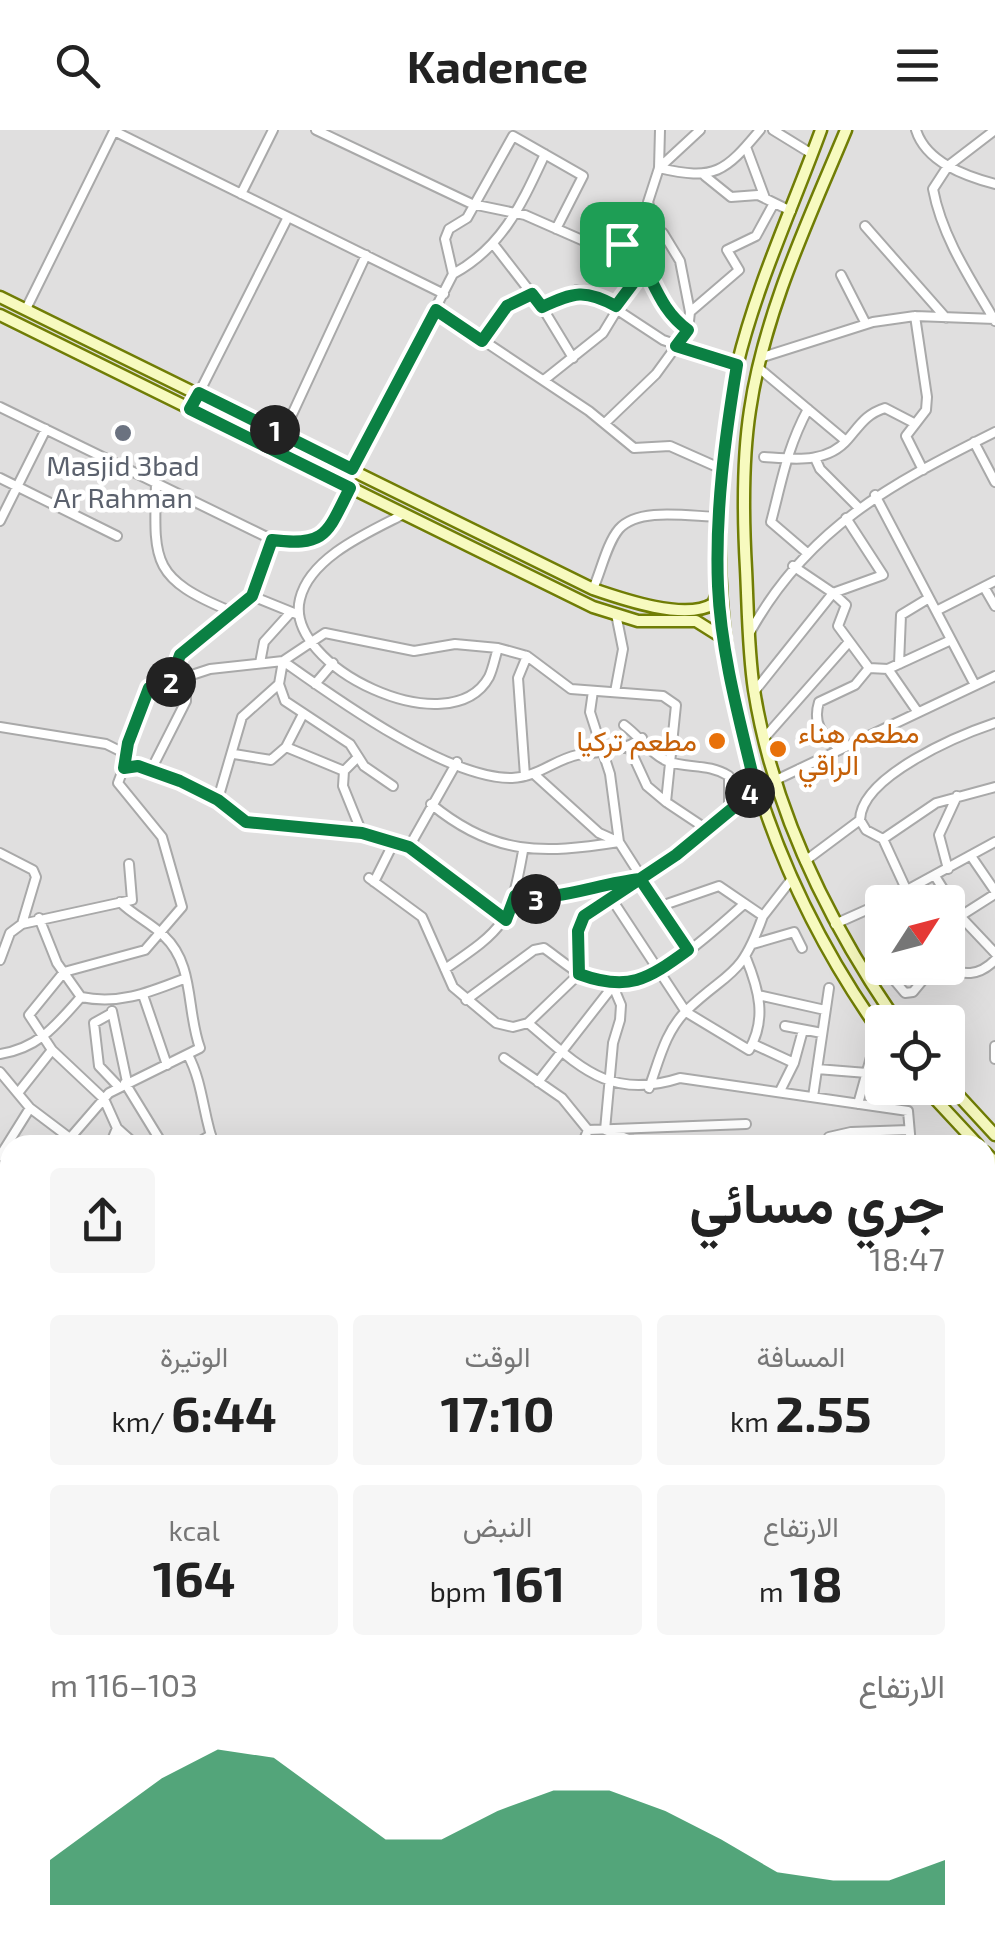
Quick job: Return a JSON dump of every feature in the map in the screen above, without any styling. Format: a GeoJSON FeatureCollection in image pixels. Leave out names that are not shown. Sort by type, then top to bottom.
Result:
{"type":"FeatureCollection","features":[{"type":"Feature","properties":{"kind":"main road"},"geometry":{"type":"LineString","coordinates":[[821,130],[737,365],[724,470],[718,588],[724,639],[756,789],[822,942],[865,1009]]}},
{"type":"Feature","properties":{"kind":"main road"},"geometry":{"type":"LineString","coordinates":[[846,130],[792,261],[750,408],[743,500],[749,634],[754,692],[776,780],[805,861],[836,924],[886,1005]]}},
{"type":"Feature","properties":{"kind":"main road"},"geometry":{"type":"LineString","coordinates":[[1,297],[594,588],[632,602],[694,609],[714,604],[718,588]]}},
{"type":"Feature","properties":{"kind":"main road"},"geometry":{"type":"LineString","coordinates":[[0,315],[616,614],[638,621],[696,622],[724,639]]}},
{"type":"Feature","properties":{"kind":"main road"},"geometry":{"type":"LineString","coordinates":[[70,349],[114,363],[108,349]]}},
{"type":"Feature","properties":{"kind":"main road"},"geometry":{"type":"LineString","coordinates":[[190,409],[199,393]]}},
{"type":"Feature","properties":{"kind":"main road"},"geometry":{"type":"LineString","coordinates":[[965,1102],[995,1135]]}},
{"type":"Feature","properties":{"kind":"main road"},"geometry":{"type":"LineString","coordinates":[[940,1105],[969,1135]]}},
{"type":"Feature","properties":{"kind":"street"},"geometry":{"type":"LineString","coordinates":[[241,194],[273,130]]}},
{"type":"Feature","properties":{"kind":"street"},"geometry":{"type":"LineString","coordinates":[[316,130],[472,204],[525,216],[608,247],[634,282],[603,333],[544,380]]}},
{"type":"Feature","properties":{"kind":"street"},"geometry":{"type":"LineString","coordinates":[[605,423],[656,374],[688,330],[690,312],[680,261],[672,244],[657,231],[648,202],[660,168],[661,135],[673,130]]}},
{"type":"Feature","properties":{"kind":"street"},"geometry":{"type":"LineString","coordinates":[[660,168],[700,130]]}},
{"type":"Feature","properties":{"kind":"street"},"geometry":{"type":"LineString","coordinates":[[704,176],[728,166],[760,130]]}},
{"type":"Feature","properties":{"kind":"street"},"geometry":{"type":"LineString","coordinates":[[773,130],[812,154]]}},
{"type":"Feature","properties":{"kind":"street"},"geometry":{"type":"LineString","coordinates":[[916,130],[927,151],[948,166],[995,184]]}},
{"type":"Feature","properties":{"kind":"street"},"geometry":{"type":"LineString","coordinates":[[995,130],[948,166],[933,190],[936,208],[995,320]]}},
{"type":"Feature","properties":{"kind":"street"},"geometry":{"type":"LineString","coordinates":[[26,309],[114,131],[444,294]]}},
{"type":"Feature","properties":{"kind":"street"},"geometry":{"type":"LineString","coordinates":[[454,274],[446,240],[448,229],[467,218],[515,133],[583,176],[556,229]]}},
{"type":"Feature","properties":{"kind":"street"},"geometry":{"type":"LineString","coordinates":[[690,312],[740,270],[727,250],[756,236],[770,200],[746,147]]}},
{"type":"Feature","properties":{"kind":"street"},"geometry":{"type":"LineString","coordinates":[[352,469],[454,274],[494,245],[515,216],[545,154]]}},
{"type":"Feature","properties":{"kind":"street"},"geometry":{"type":"LineString","coordinates":[[660,168],[704,176],[731,197],[770,200],[792,210]]}},
{"type":"Feature","properties":{"kind":"street"},"geometry":{"type":"LineString","coordinates":[[199,393],[288,217]]}},
{"type":"Feature","properties":{"kind":"street"},"geometry":{"type":"LineString","coordinates":[[865,226],[946,318]]}},
{"type":"Feature","properties":{"kind":"street"},"geometry":{"type":"LineString","coordinates":[[608,247],[657,231]]}},
{"type":"Feature","properties":{"kind":"street"},"geometry":{"type":"LineString","coordinates":[[628,241],[646,263],[664,312],[688,330]]}},
{"type":"Feature","properties":{"kind":"street"},"geometry":{"type":"LineString","coordinates":[[494,245],[542,307],[573,358]]}},
{"type":"Feature","properties":{"kind":"street"},"geometry":{"type":"LineString","coordinates":[[283,434],[366,255]]}},
{"type":"Feature","properties":{"kind":"street"},"geometry":{"type":"LineString","coordinates":[[841,275],[866,324]]}},
{"type":"Feature","properties":{"kind":"street"},"geometry":{"type":"LineString","coordinates":[[542,307],[577,290],[590,292],[616,306],[643,329],[676,346],[737,365]]}},
{"type":"Feature","properties":{"kind":"street"},"geometry":{"type":"LineString","coordinates":[[482,341],[507,306],[532,294]]}},
{"type":"Feature","properties":{"kind":"street"},"geometry":{"type":"LineString","coordinates":[[436,310],[544,380],[634,448],[670,446],[724,470]]}},
{"type":"Feature","properties":{"kind":"street"},"geometry":{"type":"LineString","coordinates":[[846,442],[761,363],[866,324],[914,316],[995,320]]}},
{"type":"Feature","properties":{"kind":"street"},"geometry":{"type":"LineString","coordinates":[[914,316],[927,397],[926,410],[912,422],[906,436],[923,470]]}},
{"type":"Feature","properties":{"kind":"street"},"geometry":{"type":"LineString","coordinates":[[0,406],[272,540],[306,544],[322,536],[350,488]]}},
{"type":"Feature","properties":{"kind":"street"},"geometry":{"type":"LineString","coordinates":[[764,456],[815,458],[834,452],[872,412],[885,408],[912,422]]}},
{"type":"Feature","properties":{"kind":"street"},"geometry":{"type":"LineString","coordinates":[[806,552],[771,522],[784,487],[784,458],[808,409]]}},
{"type":"Feature","properties":{"kind":"street"},"geometry":{"type":"LineString","coordinates":[[0,521],[46,429]]}},
{"type":"Feature","properties":{"kind":"street"},"geometry":{"type":"LineString","coordinates":[[749,634],[793,566],[858,508],[875,495],[995,432]]}},
{"type":"Feature","properties":{"kind":"street"},"geometry":{"type":"LineString","coordinates":[[974,442],[995,482]]}},
{"type":"Feature","properties":{"kind":"street"},"geometry":{"type":"LineString","coordinates":[[815,458],[820,470],[858,508]]}},
{"type":"Feature","properties":{"kind":"street"},"geometry":{"type":"LineString","coordinates":[[0,478],[117,536]]}},
{"type":"Feature","properties":{"kind":"street"},"geometry":{"type":"LineString","coordinates":[[156,483],[155,542],[159,562],[182,588],[230,611]]}},
{"type":"Feature","properties":{"kind":"street"},"geometry":{"type":"LineString","coordinates":[[875,495],[975,685]]}},
{"type":"Feature","properties":{"kind":"street"},"geometry":{"type":"LineString","coordinates":[[260,663],[264,642],[295,613],[323,563],[404,514]]}},
{"type":"Feature","properties":{"kind":"street"},"geometry":{"type":"LineString","coordinates":[[594,588],[618,530],[630,521],[658,516],[720,517]]}},
{"type":"Feature","properties":{"kind":"street"},"geometry":{"type":"LineString","coordinates":[[754,692],[833,593],[883,575],[846,518]]}},
{"type":"Feature","properties":{"kind":"street"},"geometry":{"type":"LineString","coordinates":[[151,770],[186,702],[176,666],[180,655],[252,596],[272,540]]}},
{"type":"Feature","properties":{"kind":"street"},"geometry":{"type":"LineString","coordinates":[[793,566],[846,605],[838,626],[869,668],[888,669],[951,640]]}},
{"type":"Feature","properties":{"kind":"street"},"geometry":{"type":"LineString","coordinates":[[936,612],[995,581]]}},
{"type":"Feature","properties":{"kind":"street"},"geometry":{"type":"LineString","coordinates":[[984,587],[995,606]]}},
{"type":"Feature","properties":{"kind":"street"},"geometry":{"type":"LineString","coordinates":[[252,596],[295,613],[311,639],[351,680],[407,701],[453,703],[481,687],[498,648]]}},
{"type":"Feature","properties":{"kind":"street"},"geometry":{"type":"LineString","coordinates":[[899,664],[901,615],[929,598]]}},
{"type":"Feature","properties":{"kind":"street"},"geometry":{"type":"LineString","coordinates":[[615,692],[623,649],[616,614]]}},
{"type":"Feature","properties":{"kind":"street"},"geometry":{"type":"LineString","coordinates":[[125,1135],[104,1099],[52,1050],[29,1015],[64,972],[145,950],[182,907],[162,837],[118,783],[149,688],[210,669],[283,660],[325,633],[414,652],[455,644],[498,648],[527,656],[571,689],[663,696],[676,704],[666,802]]}},
{"type":"Feature","properties":{"kind":"street"},"geometry":{"type":"LineString","coordinates":[[766,736],[848,642]]}},
{"type":"Feature","properties":{"kind":"street"},"geometry":{"type":"LineString","coordinates":[[527,656],[518,678],[530,775],[600,833],[619,842]]}},
{"type":"Feature","properties":{"kind":"street"},"geometry":{"type":"LineString","coordinates":[[283,660],[383,730],[457,762],[510,778],[530,775],[577,756],[602,755],[629,747],[642,738]]}},
{"type":"Feature","properties":{"kind":"street"},"geometry":{"type":"LineString","coordinates":[[283,660],[279,684],[285,700],[350,744],[357,758],[393,786]]}},
{"type":"Feature","properties":{"kind":"street"},"geometry":{"type":"LineString","coordinates":[[315,684],[333,663]]}},
{"type":"Feature","properties":{"kind":"street"},"geometry":{"type":"LineString","coordinates":[[839,749],[820,732],[815,716],[819,702],[855,685],[869,668]]}},
{"type":"Feature","properties":{"kind":"street"},"geometry":{"type":"LineString","coordinates":[[888,669],[916,711]]}},
{"type":"Feature","properties":{"kind":"street"},"geometry":{"type":"LineString","coordinates":[[776,780],[995,676]]}},
{"type":"Feature","properties":{"kind":"street"},"geometry":{"type":"LineString","coordinates":[[218,800],[242,717],[279,684]]}},
{"type":"Feature","properties":{"kind":"street"},"geometry":{"type":"LineString","coordinates":[[593,691],[590,712],[610,774],[619,842],[688,950]]}},
{"type":"Feature","properties":{"kind":"street"},"geometry":{"type":"LineString","coordinates":[[234,754],[271,760],[286,747],[303,714]]}},
{"type":"Feature","properties":{"kind":"street"},"geometry":{"type":"LineString","coordinates":[[805,861],[860,820],[867,800],[882,783],[921,755],[995,723]]}},
{"type":"Feature","properties":{"kind":"street"},"geometry":{"type":"LineString","coordinates":[[624,725],[657,756],[672,763],[713,766],[729,776],[729,812]]}},
{"type":"Feature","properties":{"kind":"street"},"geometry":{"type":"LineString","coordinates":[[0,727],[106,744],[126,754]]}},
{"type":"Feature","properties":{"kind":"street"},"geometry":{"type":"LineString","coordinates":[[286,747],[344,770]]}},
{"type":"Feature","properties":{"kind":"street"},"geometry":{"type":"LineString","coordinates":[[629,747],[647,786],[708,830]]}},
{"type":"Feature","properties":{"kind":"street"},"geometry":{"type":"LineString","coordinates":[[357,758],[344,770],[342,786],[362,833]]}},
{"type":"Feature","properties":{"kind":"street"},"geometry":{"type":"LineString","coordinates":[[409,847],[457,762]]}},
{"type":"Feature","properties":{"kind":"street"},"geometry":{"type":"LineString","coordinates":[[124,768],[151,770],[218,800],[246,822],[362,833],[409,847],[506,920]]}},
{"type":"Feature","properties":{"kind":"street"},"geometry":{"type":"LineString","coordinates":[[883,838],[936,803],[995,787]]}},
{"type":"Feature","properties":{"kind":"street"},"geometry":{"type":"LineString","coordinates":[[394,842],[372,880],[422,917],[445,968],[466,1000],[496,1023],[513,1027],[528,1023],[579,974],[578,931],[584,916],[708,830],[756,789]]}},
{"type":"Feature","properties":{"kind":"street"},"geometry":{"type":"LineString","coordinates":[[948,869],[939,834],[957,796]]}},
{"type":"Feature","properties":{"kind":"street"},"geometry":{"type":"LineString","coordinates":[[432,804],[472,835],[522,850],[619,842]]}},
{"type":"Feature","properties":{"kind":"street"},"geometry":{"type":"LineString","coordinates":[[860,820],[866,830],[883,838],[905,885]]}},
{"type":"Feature","properties":{"kind":"street"},"geometry":{"type":"LineString","coordinates":[[920,885],[994,846]]}},
{"type":"Feature","properties":{"kind":"street"},"geometry":{"type":"LineString","coordinates":[[445,968],[488,940],[506,920],[515,896],[522,850]]}},
{"type":"Feature","properties":{"kind":"street"},"geometry":{"type":"LineString","coordinates":[[0,852],[33,870],[36,876],[22,924]]}},
{"type":"Feature","properties":{"kind":"street"},"geometry":{"type":"LineString","coordinates":[[965,913],[995,892],[971,856]]}},
{"type":"Feature","properties":{"kind":"street"},"geometry":{"type":"LineString","coordinates":[[0,960],[10,933],[22,924],[132,900],[128,864]]}},
{"type":"Feature","properties":{"kind":"street"},"geometry":{"type":"LineString","coordinates":[[936,876],[941,885]]}},
{"type":"Feature","properties":{"kind":"street"},"geometry":{"type":"LineString","coordinates":[[515,896],[565,896],[598,884],[640,879]]}},
{"type":"Feature","properties":{"kind":"street"},"geometry":{"type":"LineString","coordinates":[[649,1088],[668,1036],[686,1012],[736,973],[753,944],[762,916],[792,880]]}},
{"type":"Feature","properties":{"kind":"street"},"geometry":{"type":"LineString","coordinates":[[661,906],[720,886],[762,916]]}},
{"type":"Feature","properties":{"kind":"street"},"geometry":{"type":"LineString","coordinates":[[611,898],[686,1012],[749,1050],[761,1028],[758,995],[746,958]]}},
{"type":"Feature","properties":{"kind":"street"},"geometry":{"type":"LineString","coordinates":[[73,1135],[104,1099],[124,1084],[200,1048],[190,1022],[186,978],[178,952],[162,933],[120,902]]}},
{"type":"Feature","properties":{"kind":"street"},"geometry":{"type":"LineString","coordinates":[[538,1082],[613,986],[660,970],[744,904]]}},
{"type":"Feature","properties":{"kind":"street"},"geometry":{"type":"LineString","coordinates":[[836,924],[865,911]]}},
{"type":"Feature","properties":{"kind":"street"},"geometry":{"type":"LineString","coordinates":[[38,918],[64,972],[81,996],[110,1002],[143,995],[186,978]]}},
{"type":"Feature","properties":{"kind":"street"},"geometry":{"type":"LineString","coordinates":[[965,923],[993,960],[995,977]]}},
{"type":"Feature","properties":{"kind":"street"},"geometry":{"type":"LineString","coordinates":[[753,944],[794,932],[802,948]]}},
{"type":"Feature","properties":{"kind":"street"},"geometry":{"type":"LineString","coordinates":[[466,1000],[534,950],[544,948],[579,974],[613,986],[621,1005],[605,1130]]}},
{"type":"Feature","properties":{"kind":"street"},"geometry":{"type":"LineString","coordinates":[[965,974],[982,972],[993,960]]}},
{"type":"Feature","properties":{"kind":"street"},"geometry":{"type":"LineString","coordinates":[[897,985],[904,993],[913,992],[919,985]]}},
{"type":"Feature","properties":{"kind":"street"},"geometry":{"type":"LineString","coordinates":[[813,1096],[829,988]]}},
{"type":"Feature","properties":{"kind":"street"},"geometry":{"type":"LineString","coordinates":[[143,995],[167,1064]]}},
{"type":"Feature","properties":{"kind":"street"},"geometry":{"type":"LineString","coordinates":[[758,995],[825,1010]]}},
{"type":"Feature","properties":{"kind":"street"},"geometry":{"type":"LineString","coordinates":[[0,1054],[25,1051],[43,1039],[81,996]]}},
{"type":"Feature","properties":{"kind":"street"},"geometry":{"type":"LineString","coordinates":[[110,1002],[124,1084]]}},
{"type":"Feature","properties":{"kind":"street"},"geometry":{"type":"LineString","coordinates":[[112,1013],[96,1020],[99,1066],[124,1084],[157,1135]]}},
{"type":"Feature","properties":{"kind":"street"},"geometry":{"type":"LineString","coordinates":[[528,1023],[560,1051],[608,1083],[649,1088],[680,1078],[908,1111],[909,1135]]}},
{"type":"Feature","properties":{"kind":"street"},"geometry":{"type":"LineString","coordinates":[[785,1026],[822,1034]]}},
{"type":"Feature","properties":{"kind":"street"},"geometry":{"type":"LineString","coordinates":[[780,1091],[794,1063],[803,1030]]}},
{"type":"Feature","properties":{"kind":"street"},"geometry":{"type":"LineString","coordinates":[[753,1044],[794,1063]]}},
{"type":"Feature","properties":{"kind":"street"},"geometry":{"type":"LineString","coordinates":[[995,1046],[995,1059]]}},
{"type":"Feature","properties":{"kind":"street"},"geometry":{"type":"LineString","coordinates":[[18,1092],[52,1050]]}},
{"type":"Feature","properties":{"kind":"street"},"geometry":{"type":"LineString","coordinates":[[188,1055],[198,1075],[210,1135]]}},
{"type":"Feature","properties":{"kind":"street"},"geometry":{"type":"LineString","coordinates":[[504,1058],[562,1098],[588,1130]]}},
{"type":"Feature","properties":{"kind":"street"},"geometry":{"type":"LineString","coordinates":[[817,1069],[865,1073]]}},
{"type":"Feature","properties":{"kind":"street"},"geometry":{"type":"LineString","coordinates":[[0,1072],[59,1135]]}},
{"type":"Feature","properties":{"kind":"street"},"geometry":{"type":"LineString","coordinates":[[858,1104],[865,1080]]}},
{"type":"Feature","properties":{"kind":"street"},"geometry":{"type":"LineString","coordinates":[[0,1127],[12,1133],[30,1108]]}},
{"type":"Feature","properties":{"kind":"street"},"geometry":{"type":"LineString","coordinates":[[588,1130],[746,1124]]}},
{"type":"Feature","properties":{"kind":"street"},"geometry":{"type":"LineString","coordinates":[[115,1135],[118,1128]]}},
{"type":"Feature","properties":{"kind":"street"},"geometry":{"type":"LineString","coordinates":[[586,1135],[588,1130]]}},
{"type":"Feature","properties":{"kind":"street"},"geometry":{"type":"LineString","coordinates":[[605,1130],[618,1135]]}},
{"type":"Feature","properties":{"kind":"street"},"geometry":{"type":"LineString","coordinates":[[838,1135],[908,1130]]}},
{"type":"Feature","properties":{"kind":"shaded area"},"geometry":{"type":"Polygon","coordinates":[[[0,130],[995,130],[995,1135],[0,1135],[0,130]]]}},
{"type":"Feature","properties":{"kind":"place","name":"Masjid 3bad Ar Rahman"},"geometry":{"type":"Point","coordinates":[123,433]}},
{"type":"Feature","properties":{"kind":"place","name":"مطعم تركيا"},"geometry":{"type":"Point","coordinates":[717,741]}},
{"type":"Feature","properties":{"kind":"place","name":"مطعم هناء الراقي"},"geometry":{"type":"Point","coordinates":[778,749]}},
{"type":"Feature","properties":{"kind":"route"},"geometry":{"type":"LineString","coordinates":[[622,244],[608,247],[634,282],[616,306],[590,292],[577,290],[542,307],[532,294],[507,306],[482,341],[436,310],[352,469],[199,393],[190,409],[350,488],[322,536],[306,544],[272,540],[252,596],[210,626],[180,655],[176,666],[182,678],[149,688],[128,743],[124,768],[138,766],[180,781],[218,800],[246,822],[362,833],[409,847],[506,920],[515,896],[540,900],[598,884],[640,879],[584,916],[578,931],[579,974],[613,986],[660,970],[688,950],[640,879],[676,855],[756,789],[735,698],[718,588],[722,491],[737,365],[676,346],[688,330],[664,312],[646,263],[628,241],[622,244]]}}]}
